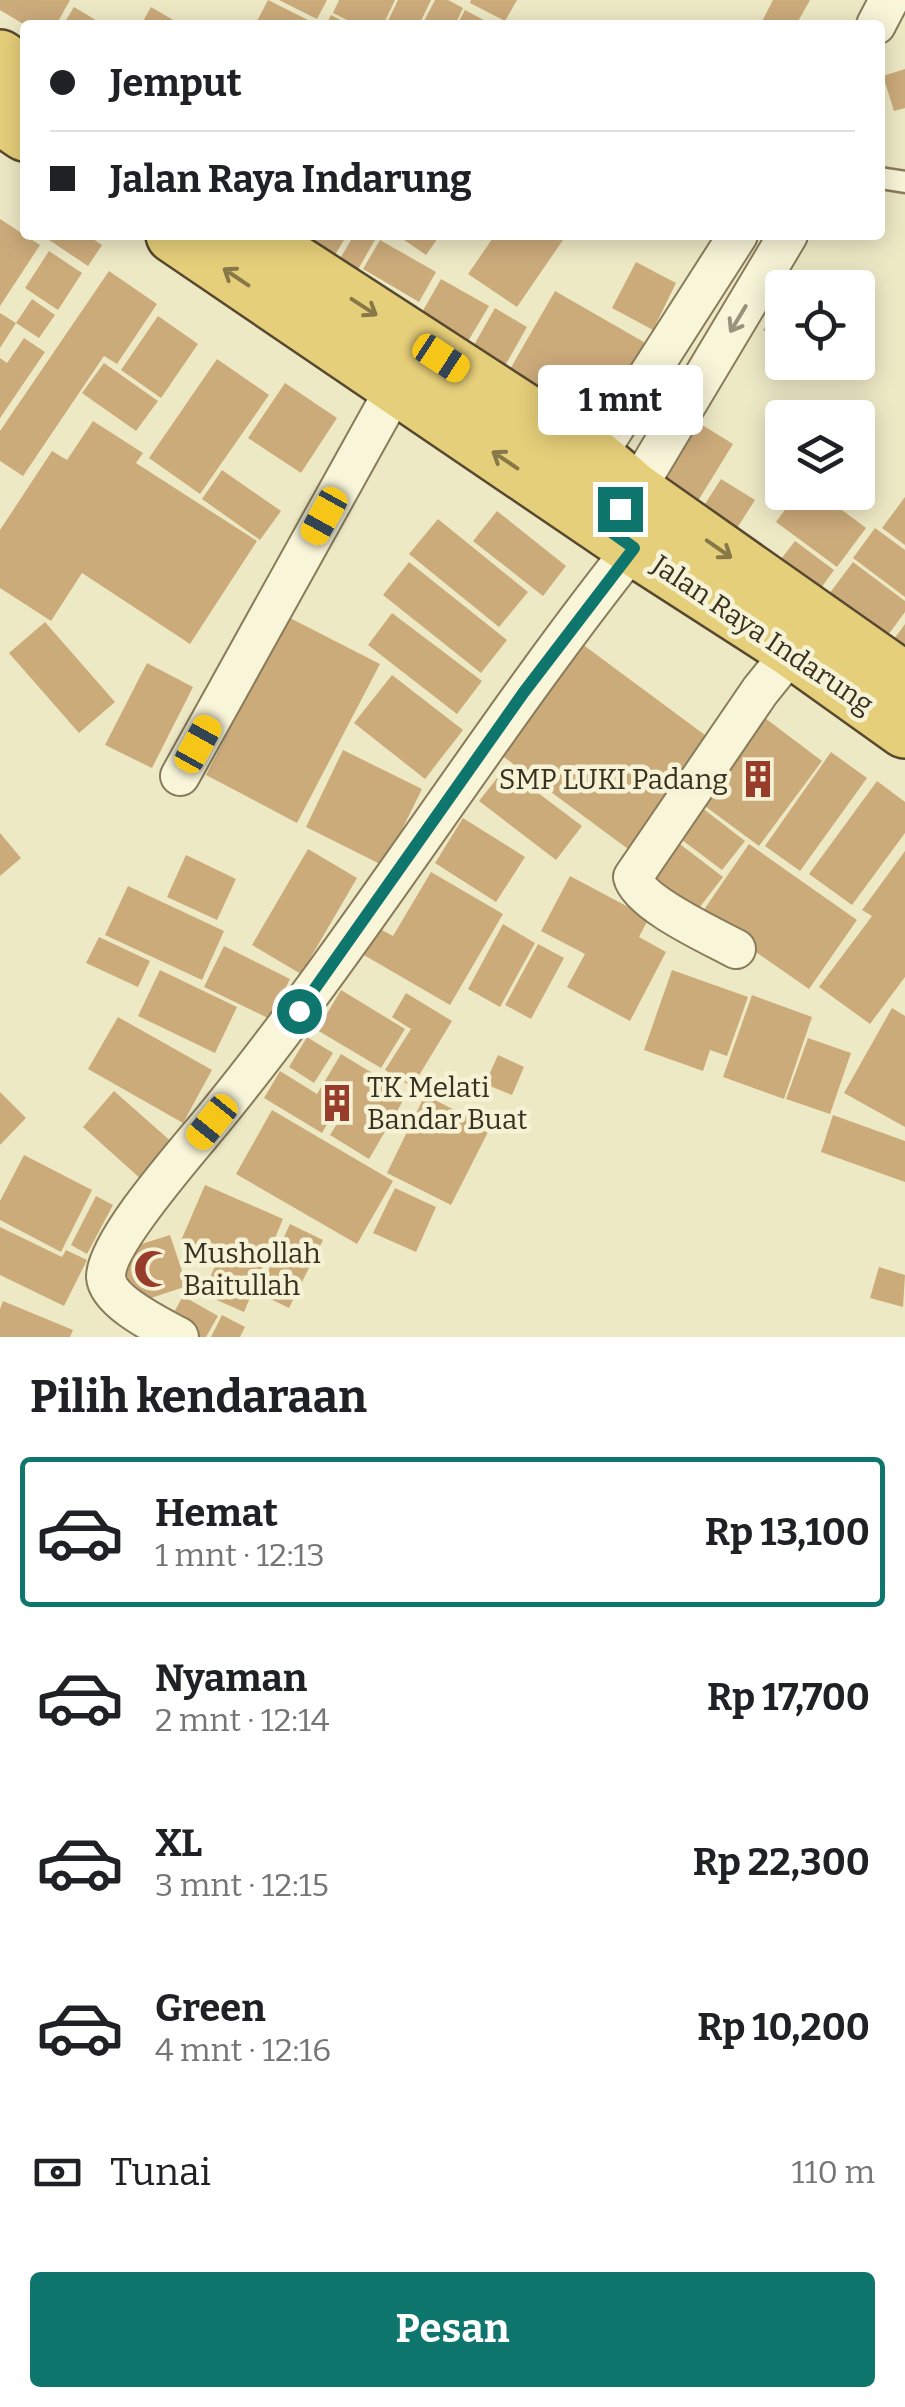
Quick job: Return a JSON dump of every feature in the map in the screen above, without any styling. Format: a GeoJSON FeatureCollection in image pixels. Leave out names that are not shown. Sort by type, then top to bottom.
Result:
{"type":"FeatureCollection","features":[{"type":"Feature","properties":{"kind":"highway","name":"Jalan Raya Indarung"},"geometry":{"type":"LineString","coordinates":[[181,240],[396,387],[617,506],[905,681]]}},
{"type":"Feature","properties":{"kind":"highway","name":"Jalan Raya Indarung"},"geometry":{"type":"LineString","coordinates":[[259,240],[617,506],[793,650],[905,730]]}},
{"type":"Feature","properties":{"kind":"street"},"geometry":{"type":"LineString","coordinates":[[180,1337],[119,1300],[110,1290],[106,1276],[118,1243],[277,1041],[524,692],[617,506],[736,240]]}},
{"type":"Feature","properties":{"kind":"street"},"geometry":{"type":"LineString","coordinates":[[617,506],[785,240]]}},
{"type":"Feature","properties":{"kind":"street"},"geometry":{"type":"LineString","coordinates":[[180,776],[396,387]]}},
{"type":"Feature","properties":{"kind":"street"},"geometry":{"type":"LineString","coordinates":[[736,950],[640,891],[633,877],[760,691],[793,650]]}},
{"type":"Feature","properties":{"kind":"building"},"geometry":{"type":"Polygon","coordinates":[[[0,0],[70,0],[59,20],[20,22],[0,10],[0,0]]]}},
{"type":"Feature","properties":{"kind":"building"},"geometry":{"type":"Polygon","coordinates":[[[268,0],[308,20],[258,20],[268,0]]]}},
{"type":"Feature","properties":{"kind":"building"},"geometry":{"type":"Polygon","coordinates":[[[279,0],[327,0],[317,19],[279,0]]]}},
{"type":"Feature","properties":{"kind":"building"},"geometry":{"type":"Polygon","coordinates":[[[339,0],[395,0],[385,20],[347,20],[333,13],[339,0]]]}},
{"type":"Feature","properties":{"kind":"building"},"geometry":{"type":"Polygon","coordinates":[[[398,0],[431,0],[421,20],[388,20],[398,0]]]}},
{"type":"Feature","properties":{"kind":"building"},"geometry":{"type":"Polygon","coordinates":[[[435,0],[448,0],[463,8],[457,20],[425,20],[435,0]]]}},
{"type":"Feature","properties":{"kind":"building"},"geometry":{"type":"Polygon","coordinates":[[[471,0],[517,0],[506,20],[470,3],[471,0]]]}},
{"type":"Feature","properties":{"kind":"building"},"geometry":{"type":"Polygon","coordinates":[[[773,0],[810,0],[799,20],[763,20],[773,0]]]}},
{"type":"Feature","properties":{"kind":"building"},"geometry":{"type":"Polygon","coordinates":[[[74,7],[96,20],[66,20],[74,7]]]}},
{"type":"Feature","properties":{"kind":"building"},"geometry":{"type":"Polygon","coordinates":[[[151,7],[173,20],[144,20],[151,7]]]}},
{"type":"Feature","properties":{"kind":"building"},"geometry":{"type":"Polygon","coordinates":[[[465,10],[484,20],[460,20],[465,10]]]}},
{"type":"Feature","properties":{"kind":"building"},"geometry":{"type":"Polygon","coordinates":[[[905,69],[905,108],[894,111],[885,75],[905,69]]]}},
{"type":"Feature","properties":{"kind":"building"},"geometry":{"type":"Polygon","coordinates":[[[0,219],[20,232],[20,240],[40,245],[0,306],[0,219]]]}},
{"type":"Feature","properties":{"kind":"building"},"geometry":{"type":"Polygon","coordinates":[[[49,240],[94,240],[102,245],[88,266],[49,240]]]}},
{"type":"Feature","properties":{"kind":"building"},"geometry":{"type":"Polygon","coordinates":[[[303,240],[344,240],[332,260],[303,240]]]}},
{"type":"Feature","properties":{"kind":"building"},"geometry":{"type":"Polygon","coordinates":[[[351,240],[375,240],[356,273],[338,262],[351,240]]]}},
{"type":"Feature","properties":{"kind":"building"},"geometry":{"type":"Polygon","coordinates":[[[380,240],[436,272],[419,302],[363,269],[380,240]]]}},
{"type":"Feature","properties":{"kind":"building"},"geometry":{"type":"Polygon","coordinates":[[[404,240],[436,240],[426,255],[404,240]]]}},
{"type":"Feature","properties":{"kind":"building"},"geometry":{"type":"Polygon","coordinates":[[[492,240],[563,240],[517,307],[468,274],[492,240]]]}},
{"type":"Feature","properties":{"kind":"building"},"geometry":{"type":"Polygon","coordinates":[[[49,251],[82,273],[58,310],[25,288],[49,251]]]}},
{"type":"Feature","properties":{"kind":"building"},"geometry":{"type":"Polygon","coordinates":[[[636,262],[676,283],[653,330],[612,308],[636,262]]]}},
{"type":"Feature","properties":{"kind":"building"},"geometry":{"type":"Polygon","coordinates":[[[109,271],[157,304],[117,364],[104,356],[23,476],[0,461],[0,431],[109,271]]]}},
{"type":"Feature","properties":{"kind":"building"},"geometry":{"type":"Polygon","coordinates":[[[441,279],[489,306],[464,348],[417,321],[441,279]]]}},
{"type":"Feature","properties":{"kind":"building"},"geometry":{"type":"Polygon","coordinates":[[[555,291],[649,345],[619,396],[591,380],[575,406],[547,390],[538,407],[501,385],[555,291]]]}},
{"type":"Feature","properties":{"kind":"building"},"geometry":{"type":"Polygon","coordinates":[[[32,299],[55,315],[39,338],[16,323],[32,299]]]}},
{"type":"Feature","properties":{"kind":"building"},"geometry":{"type":"Polygon","coordinates":[[[495,308],[527,327],[502,371],[470,352],[495,308]]]}},
{"type":"Feature","properties":{"kind":"building"},"geometry":{"type":"Polygon","coordinates":[[[0,313],[16,323],[0,348],[0,313]]]}},
{"type":"Feature","properties":{"kind":"building"},"geometry":{"type":"Polygon","coordinates":[[[158,316],[198,344],[161,398],[121,370],[158,316]]]}},
{"type":"Feature","properties":{"kind":"building"},"geometry":{"type":"Polygon","coordinates":[[[24,338],[45,352],[0,418],[0,358],[7,363],[24,338]]]}},
{"type":"Feature","properties":{"kind":"building"},"geometry":{"type":"Polygon","coordinates":[[[217,359],[269,395],[200,494],[149,458],[217,359]]]}},
{"type":"Feature","properties":{"kind":"building"},"geometry":{"type":"Polygon","coordinates":[[[104,363],[158,401],[136,431],[82,393],[104,363]]]}},
{"type":"Feature","properties":{"kind":"building"},"geometry":{"type":"Polygon","coordinates":[[[285,383],[337,418],[301,473],[248,438],[285,383]]]}},
{"type":"Feature","properties":{"kind":"building"},"geometry":{"type":"Polygon","coordinates":[[[691,418],[733,444],[693,509],[651,482],[691,418]]]}},
{"type":"Feature","properties":{"kind":"building"},"geometry":{"type":"Polygon","coordinates":[[[93,421],[143,453],[136,463],[257,541],[190,644],[82,573],[51,621],[0,588],[0,530],[52,451],[67,460],[93,421]]]}},
{"type":"Feature","properties":{"kind":"building"},"geometry":{"type":"Polygon","coordinates":[[[222,470],[281,511],[260,540],[202,499],[222,470]]]}},
{"type":"Feature","properties":{"kind":"building"},"geometry":{"type":"Polygon","coordinates":[[[721,479],[755,500],[732,536],[698,515],[721,479]]]}},
{"type":"Feature","properties":{"kind":"building"},"geometry":{"type":"Polygon","coordinates":[[[905,497],[905,545],[882,528],[905,497]]]}},
{"type":"Feature","properties":{"kind":"building"},"geometry":{"type":"Polygon","coordinates":[[[785,510],[842,510],[866,528],[837,567],[776,522],[785,510]]]}},
{"type":"Feature","properties":{"kind":"building"},"geometry":{"type":"Polygon","coordinates":[[[497,511],[566,566],[543,596],[473,541],[497,511]]]}},
{"type":"Feature","properties":{"kind":"building"},"geometry":{"type":"Polygon","coordinates":[[[438,519],[528,592],[499,627],[409,554],[438,519]]]}},
{"type":"Feature","properties":{"kind":"building"},"geometry":{"type":"Polygon","coordinates":[[[875,528],[905,550],[905,597],[853,558],[875,528]]]}},
{"type":"Feature","properties":{"kind":"building"},"geometry":{"type":"Polygon","coordinates":[[[795,541],[834,570],[811,602],[771,572],[795,541]]]}},
{"type":"Feature","properties":{"kind":"building"},"geometry":{"type":"Polygon","coordinates":[[[409,562],[507,640],[481,673],[383,595],[409,562]]]}},
{"type":"Feature","properties":{"kind":"building"},"geometry":{"type":"Polygon","coordinates":[[[853,562],[905,601],[905,612],[885,639],[820,606],[853,562]]]}},
{"type":"Feature","properties":{"kind":"building"},"geometry":{"type":"Polygon","coordinates":[[[392,613],[482,681],[457,714],[368,645],[392,613]]]}},
{"type":"Feature","properties":{"kind":"building"},"geometry":{"type":"Polygon","coordinates":[[[288,617],[380,664],[297,823],[206,775],[288,617]]]}},
{"type":"Feature","properties":{"kind":"building"},"geometry":{"type":"Polygon","coordinates":[[[45,622],[115,702],[79,733],[9,653],[45,622]]]}},
{"type":"Feature","properties":{"kind":"building"},"geometry":{"type":"Polygon","coordinates":[[[905,624],[905,664],[886,650],[905,624]]]}},
{"type":"Feature","properties":{"kind":"building"},"geometry":{"type":"Polygon","coordinates":[[[574,638],[713,741],[632,852],[493,749],[574,638]]]}},
{"type":"Feature","properties":{"kind":"building"},"geometry":{"type":"Polygon","coordinates":[[[147,663],[193,687],[152,768],[105,745],[147,663]]]}},
{"type":"Feature","properties":{"kind":"building"},"geometry":{"type":"Polygon","coordinates":[[[392,675],[463,730],[425,779],[354,723],[392,675]]]}},
{"type":"Feature","properties":{"kind":"building","name":"SMP LUKI Padang"},"geometry":{"type":"Polygon","coordinates":[[[757,712],[822,761],[759,846],[694,798],[757,712]]]}},
{"type":"Feature","properties":{"kind":"building"},"geometry":{"type":"Polygon","coordinates":[[[343,750],[422,789],[384,866],[306,827],[343,750]]]}},
{"type":"Feature","properties":{"kind":"building"},"geometry":{"type":"Polygon","coordinates":[[[831,752],[867,778],[800,871],[765,846],[831,752]]]}},
{"type":"Feature","properties":{"kind":"building"},"geometry":{"type":"Polygon","coordinates":[[[505,768],[582,826],[556,860],[479,801],[505,768]]]}},
{"type":"Feature","properties":{"kind":"building"},"geometry":{"type":"Polygon","coordinates":[[[877,781],[905,802],[905,833],[852,905],[809,874],[877,781]]]}},
{"type":"Feature","properties":{"kind":"building"},"geometry":{"type":"Polygon","coordinates":[[[701,807],[745,841],[722,870],[678,837],[701,807]]]}},
{"type":"Feature","properties":{"kind":"building"},"geometry":{"type":"Polygon","coordinates":[[[463,818],[525,857],[496,902],[435,863],[463,818]]]}},
{"type":"Feature","properties":{"kind":"building"},"geometry":{"type":"Polygon","coordinates":[[[0,833],[21,858],[0,876],[0,833]]]}},
{"type":"Feature","properties":{"kind":"building"},"geometry":{"type":"Polygon","coordinates":[[[676,841],[723,877],[696,912],[650,876],[676,841]]]}},
{"type":"Feature","properties":{"kind":"building"},"geometry":{"type":"Polygon","coordinates":[[[749,844],[857,920],[809,989],[701,914],[749,844]]]}},
{"type":"Feature","properties":{"kind":"building"},"geometry":{"type":"Polygon","coordinates":[[[308,849],[357,878],[301,974],[252,945],[308,849]]]}},
{"type":"Feature","properties":{"kind":"building"},"geometry":{"type":"Polygon","coordinates":[[[905,851],[905,977],[870,1024],[819,987],[872,916],[862,910],[905,851]]]}},
{"type":"Feature","properties":{"kind":"building"},"geometry":{"type":"Polygon","coordinates":[[[186,855],[236,879],[217,920],[167,897],[186,855]]]}},
{"type":"Feature","properties":{"kind":"building"},"geometry":{"type":"Polygon","coordinates":[[[431,872],[503,914],[450,1005],[357,951],[373,925],[393,936],[431,872]]]}},
{"type":"Feature","properties":{"kind":"building"},"geometry":{"type":"Polygon","coordinates":[[[570,876],[649,918],[639,937],[666,952],[630,1021],[567,987],[585,954],[541,931],[570,876]]]}},
{"type":"Feature","properties":{"kind":"building"},"geometry":{"type":"Polygon","coordinates":[[[128,886],[224,931],[202,980],[105,935],[128,886]]]}},
{"type":"Feature","properties":{"kind":"building"},"geometry":{"type":"Polygon","coordinates":[[[503,924],[535,943],[500,1007],[468,989],[503,924]]]}},
{"type":"Feature","properties":{"kind":"building"},"geometry":{"type":"Polygon","coordinates":[[[99,937],[150,961],[138,987],[86,963],[99,937]]]}},
{"type":"Feature","properties":{"kind":"building"},"geometry":{"type":"Polygon","coordinates":[[[538,944],[564,958],[531,1019],[505,1005],[538,944]]]}},
{"type":"Feature","properties":{"kind":"building"},"geometry":{"type":"Polygon","coordinates":[[[224,946],[290,979],[270,1019],[204,987],[224,946]]]}},
{"type":"Feature","properties":{"kind":"building"},"geometry":{"type":"Polygon","coordinates":[[[160,970],[237,1007],[215,1053],[138,1016],[160,970]]]}},
{"type":"Feature","properties":{"kind":"building"},"geometry":{"type":"Polygon","coordinates":[[[672,970],[748,997],[727,1056],[710,1050],[703,1071],[644,1050],[672,970]]]}},
{"type":"Feature","properties":{"kind":"building"},"geometry":{"type":"Polygon","coordinates":[[[341,990],[405,1029],[381,1068],[317,1030],[341,990]]]}},
{"type":"Feature","properties":{"kind":"building"},"geometry":{"type":"Polygon","coordinates":[[[406,993],[452,1021],[412,1087],[385,1070],[411,1029],[392,1017],[406,993]]]}},
{"type":"Feature","properties":{"kind":"building"},"geometry":{"type":"Polygon","coordinates":[[[752,995],[812,1017],[784,1099],[723,1077],[752,995]]]}},
{"type":"Feature","properties":{"kind":"building"},"geometry":{"type":"Polygon","coordinates":[[[892,1008],[905,1016],[905,1127],[844,1093],[892,1008]]]}},
{"type":"Feature","properties":{"kind":"building"},"geometry":{"type":"Polygon","coordinates":[[[118,1017],[212,1070],[183,1123],[88,1069],[118,1017]]]}},
{"type":"Feature","properties":{"kind":"building"},"geometry":{"type":"Polygon","coordinates":[[[307,1037],[333,1053],[314,1083],[289,1067],[307,1037]]]}},
{"type":"Feature","properties":{"kind":"building"},"geometry":{"type":"Polygon","coordinates":[[[808,1038],[851,1053],[830,1114],[786,1099],[808,1038]]]}},
{"type":"Feature","properties":{"kind":"building","name":"TK Melati Bandar Buat"},"geometry":{"type":"Polygon","coordinates":[[[341,1054],[407,1094],[369,1159],[330,1135],[343,1114],[336,1109],[322,1133],[264,1098],[280,1071],[317,1094],[341,1054]]]}},
{"type":"Feature","properties":{"kind":"building"},"geometry":{"type":"Polygon","coordinates":[[[498,1055],[524,1067],[512,1095],[485,1084],[498,1055]]]}},
{"type":"Feature","properties":{"kind":"building"},"geometry":{"type":"Polygon","coordinates":[[[114,1091],[174,1144],[142,1180],[83,1127],[114,1091]]]}},
{"type":"Feature","properties":{"kind":"building"},"geometry":{"type":"Polygon","coordinates":[[[0,1092],[26,1118],[0,1145],[0,1092]]]}},
{"type":"Feature","properties":{"kind":"building"},"geometry":{"type":"Polygon","coordinates":[[[425,1095],[490,1128],[451,1205],[387,1173],[425,1095]]]}},
{"type":"Feature","properties":{"kind":"building"},"geometry":{"type":"Polygon","coordinates":[[[272,1110],[393,1181],[357,1244],[236,1174],[272,1110]]]}},
{"type":"Feature","properties":{"kind":"building"},"geometry":{"type":"Polygon","coordinates":[[[833,1115],[905,1141],[905,1182],[821,1152],[833,1115]]]}},
{"type":"Feature","properties":{"kind":"building"},"geometry":{"type":"Polygon","coordinates":[[[24,1155],[92,1190],[61,1252],[0,1220],[0,1201],[24,1155]]]}},
{"type":"Feature","properties":{"kind":"building"},"geometry":{"type":"Polygon","coordinates":[[[205,1185],[283,1219],[244,1312],[203,1294],[218,1259],[180,1243],[205,1185]]]}},
{"type":"Feature","properties":{"kind":"building"},"geometry":{"type":"Polygon","coordinates":[[[395,1188],[436,1207],[416,1252],[373,1233],[395,1188]]]}},
{"type":"Feature","properties":{"kind":"building"},"geometry":{"type":"Polygon","coordinates":[[[96,1196],[113,1205],[87,1254],[71,1245],[96,1196]]]}},
{"type":"Feature","properties":{"kind":"building"},"geometry":{"type":"Polygon","coordinates":[[[290,1224],[323,1240],[289,1308],[258,1293],[290,1224]]]}},
{"type":"Feature","properties":{"kind":"building"},"geometry":{"type":"Polygon","coordinates":[[[0,1227],[62,1257],[66,1250],[87,1260],[64,1306],[0,1275],[0,1227]]]}},
{"type":"Feature","properties":{"kind":"building","name":"Mushollah Baitullah"},"geometry":{"type":"Polygon","coordinates":[[[170,1235],[187,1286],[136,1303],[119,1251],[170,1235]]]}},
{"type":"Feature","properties":{"kind":"building"},"geometry":{"type":"Polygon","coordinates":[[[879,1267],[905,1275],[903,1307],[870,1298],[879,1267]]]}},
{"type":"Feature","properties":{"kind":"building"},"geometry":{"type":"Polygon","coordinates":[[[183,1296],[218,1316],[206,1337],[187,1337],[167,1325],[183,1296]]]}},
{"type":"Feature","properties":{"kind":"building"},"geometry":{"type":"Polygon","coordinates":[[[3,1301],[73,1330],[70,1337],[0,1337],[3,1301]]]}},
{"type":"Feature","properties":{"kind":"building"},"geometry":{"type":"Polygon","coordinates":[[[222,1315],[245,1327],[240,1337],[211,1337],[222,1315]]]}},
{"type":"Feature","properties":{"kind":"place","name":"SMP LUKI Padang"},"geometry":{"type":"Point","coordinates":[758,779]}},
{"type":"Feature","properties":{"kind":"place","name":"TK Melati Bandar Buat"},"geometry":{"type":"Point","coordinates":[337,1103]}},
{"type":"Feature","properties":{"kind":"place","name":"Mushollah Baitullah"},"geometry":{"type":"Point","coordinates":[153,1269]}},
{"type":"Feature","properties":{"kind":"route"},"geometry":{"type":"LineString","coordinates":[[299,1011],[524,692],[634,548],[606,528],[620,509]]}}]}
